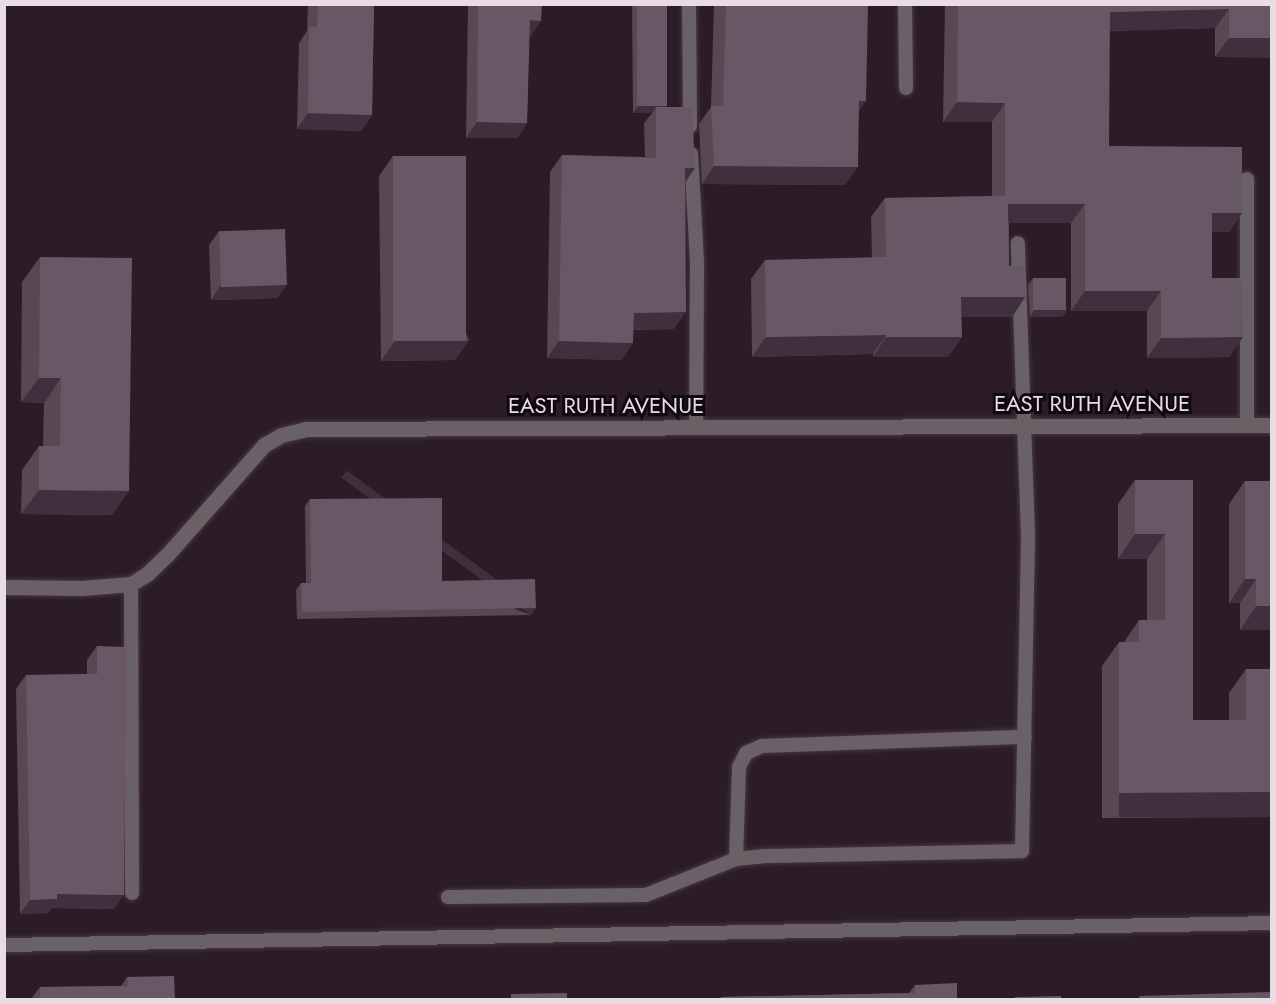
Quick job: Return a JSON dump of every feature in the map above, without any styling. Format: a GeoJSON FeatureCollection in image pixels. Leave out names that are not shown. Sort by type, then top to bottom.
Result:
{"type":"FeatureCollection","features":[{"type":"Feature","properties":{"kind":"street","name":"EAST RUTH AVENUE"},"geometry":{"type":"LineString","coordinates":[[131,584],[147,574],[167,555],[264,445],[281,435],[306,429],[1272,425]]}},
{"type":"Feature","properties":{"kind":"street"},"geometry":{"type":"LineString","coordinates":[[4,587],[82,588],[131,584]]}},
{"type":"Feature","properties":{"kind":"lane"},"geometry":{"type":"LineString","coordinates":[[689,4],[690,135],[697,263],[696,428]]}},
{"type":"Feature","properties":{"kind":"lane"},"geometry":{"type":"LineString","coordinates":[[905,4],[906,88]]}},
{"type":"Feature","properties":{"kind":"lane"},"geometry":{"type":"LineString","coordinates":[[1247,179],[1247,426]]}},
{"type":"Feature","properties":{"kind":"lane"},"geometry":{"type":"LineString","coordinates":[[448,897],[646,895],[736,859],[763,856],[1022,851],[1028,536],[1018,243]]}},
{"type":"Feature","properties":{"kind":"lane"},"geometry":{"type":"LineString","coordinates":[[131,584],[132,893]]}},
{"type":"Feature","properties":{"kind":"lane"},"geometry":{"type":"LineString","coordinates":[[736,859],[739,767],[746,753],[762,746],[1025,737]]}},
{"type":"Feature","properties":{"kind":"lane"},"geometry":{"type":"LineString","coordinates":[[4,945],[1272,923]]}},
{"type":"Feature","properties":{"kind":"building"},"geometry":{"type":"Polygon","coordinates":[[[318,4],[374,4],[372,115],[308,113],[309,27],[317,27],[318,4]]]}},
{"type":"Feature","properties":{"kind":"building"},"geometry":{"type":"Polygon","coordinates":[[[478,4],[542,4],[541,21],[530,20],[527,123],[477,122],[478,4]]]}},
{"type":"Feature","properties":{"kind":"building"},"geometry":{"type":"Polygon","coordinates":[[[637,4],[667,4],[667,106],[637,106],[637,4]]]}},
{"type":"Feature","properties":{"kind":"building"},"geometry":{"type":"Polygon","coordinates":[[[726,4],[868,4],[866,101],[859,101],[858,167],[714,166],[711,106],[723,106],[726,4]]]}},
{"type":"Feature","properties":{"kind":"building"},"geometry":{"type":"Polygon","coordinates":[[[958,4],[1272,4],[1272,38],[1229,38],[1229,9],[1110,12],[1109,146],[1242,147],[1242,213],[1212,213],[1212,278],[1242,278],[1243,337],[1161,338],[1161,291],[1085,291],[1085,204],[1008,204],[1009,266],[1024,266],[1025,297],[961,297],[962,337],[886,337],[886,335],[766,337],[765,260],[886,257],[885,198],[1005,196],[1005,103],[957,102],[958,4]]]}},
{"type":"Feature","properties":{"kind":"building"},"geometry":{"type":"Polygon","coordinates":[[[656,107],[692,107],[695,168],[685,168],[686,312],[634,313],[633,343],[559,341],[562,155],[656,158],[656,107]]]}},
{"type":"Feature","properties":{"kind":"building"},"geometry":{"type":"Polygon","coordinates":[[[393,156],[466,156],[466,341],[393,341],[393,156]]]}},
{"type":"Feature","properties":{"kind":"building"},"geometry":{"type":"Polygon","coordinates":[[[285,229],[287,285],[221,287],[219,231],[285,229]]]}},
{"type":"Feature","properties":{"kind":"building"},"geometry":{"type":"Polygon","coordinates":[[[40,257],[132,258],[129,491],[39,490],[39,446],[60,446],[61,378],[39,378],[40,257]]]}},
{"type":"Feature","properties":{"kind":"building"},"geometry":{"type":"Polygon","coordinates":[[[1033,278],[1066,278],[1066,310],[1033,310],[1033,278]]]}},
{"type":"Feature","properties":{"kind":"building"},"geometry":{"type":"Polygon","coordinates":[[[1135,480],[1193,480],[1193,720],[1246,720],[1246,669],[1272,669],[1272,792],[1119,793],[1119,642],[1139,642],[1139,620],[1165,620],[1165,534],[1135,534],[1135,480]]]}},
{"type":"Feature","properties":{"kind":"building"},"geometry":{"type":"Polygon","coordinates":[[[1245,481],[1272,481],[1272,606],[1256,606],[1256,579],[1245,579],[1245,481]]]}},
{"type":"Feature","properties":{"kind":"building"},"geometry":{"type":"Polygon","coordinates":[[[442,498],[442,581],[535,579],[536,608],[302,612],[301,583],[311,583],[310,499],[442,498]]]}},
{"type":"Feature","properties":{"kind":"building"},"geometry":{"type":"Polygon","coordinates":[[[97,646],[126,647],[124,895],[57,894],[57,899],[30,900],[26,675],[97,674],[97,646]]]}},
{"type":"Feature","properties":{"kind":"building"},"geometry":{"type":"Polygon","coordinates":[[[174,976],[175,999],[40,999],[40,987],[128,986],[127,977],[174,976]]]}},
{"type":"Feature","properties":{"kind":"building"},"geometry":{"type":"Polygon","coordinates":[[[957,983],[957,999],[722,999],[721,997],[915,993],[915,985],[957,983]]]}},
{"type":"Feature","properties":{"kind":"building"},"geometry":{"type":"Polygon","coordinates":[[[1272,992],[1272,999],[1140,999],[1139,996],[1272,992]]]}},
{"type":"Feature","properties":{"kind":"building"},"geometry":{"type":"Polygon","coordinates":[[[567,993],[567,999],[511,999],[511,994],[567,993]]]}},
{"type":"Feature","properties":{"kind":"building"},"geometry":{"type":"Polygon","coordinates":[[[1061,996],[1061,999],[1015,999],[1015,997],[1061,996]]]}}]}
